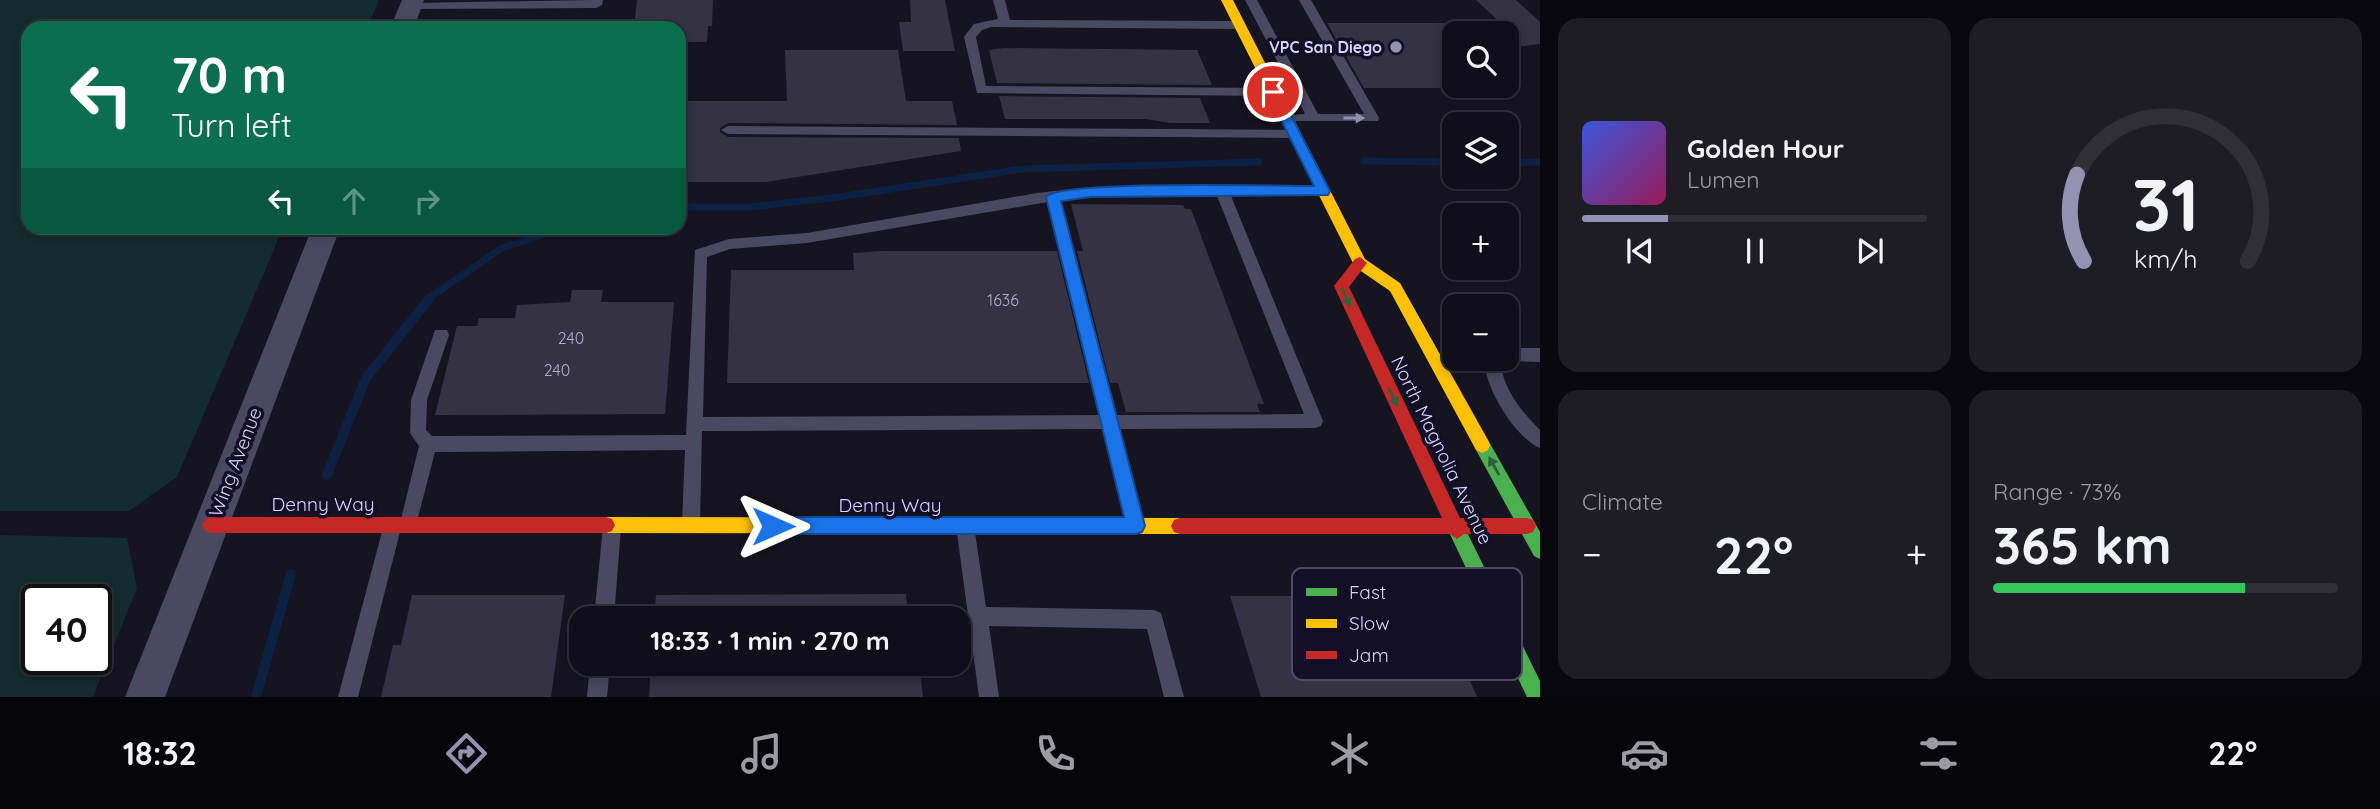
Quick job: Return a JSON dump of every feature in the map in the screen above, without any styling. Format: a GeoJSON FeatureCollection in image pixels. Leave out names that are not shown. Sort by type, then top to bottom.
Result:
{"type":"FeatureCollection","features":[{"type":"Feature","properties":{"kind":"main road","name":"North Magnolia Avenue"},"geometry":{"type":"LineString","coordinates":[[1227,0],[1360,263],[1395,287],[1540,550]]}},
{"type":"Feature","properties":{"kind":"main road","name":"North Magnolia Avenue"},"geometry":{"type":"LineString","coordinates":[[1360,263],[1341,286],[1475,568]]}},
{"type":"Feature","properties":{"kind":"main road","name":"Denny Way"},"geometry":{"type":"LineString","coordinates":[[211,525],[1527,526]]}},
{"type":"Feature","properties":{"kind":"main road","name":"North Magnolia Avenue"},"geometry":{"type":"LineString","coordinates":[[1522,666],[1537,697]]}},
{"type":"Feature","properties":{"kind":"street"},"geometry":{"type":"LineString","coordinates":[[405,21],[412,3]]}},
{"type":"Feature","properties":{"kind":"street","name":"Wing Avenue"},"geometry":{"type":"LineString","coordinates":[[145,697],[323,235]]}},
{"type":"Feature","properties":{"kind":"lane"},"geometry":{"type":"LineString","coordinates":[[412,3],[596,5],[597,0]]}},
{"type":"Feature","properties":{"kind":"lane"},"geometry":{"type":"LineString","coordinates":[[999,0],[1005,23]]}},
{"type":"Feature","properties":{"kind":"lane"},"geometry":{"type":"LineString","coordinates":[[1251,0],[1314,118]]}},
{"type":"Feature","properties":{"kind":"lane"},"geometry":{"type":"LineString","coordinates":[[1286,118],[1373,118],[1305,0]]}},
{"type":"Feature","properties":{"kind":"lane"},"geometry":{"type":"LineString","coordinates":[[1240,26],[1005,23],[983,24],[970,37],[981,90],[1273,92]]}},
{"type":"Feature","properties":{"kind":"lane"},"geometry":{"type":"LineString","coordinates":[[728,130],[1294,134]]}},
{"type":"Feature","properties":{"kind":"lane"},"geometry":{"type":"LineString","coordinates":[[694,424],[1315,421],[1222,191]]}},
{"type":"Feature","properties":{"kind":"lane"},"geometry":{"type":"LineString","coordinates":[[691,526],[700,254],[729,244],[807,238],[1091,192],[1324,191]]}},
{"type":"Feature","properties":{"kind":"lane"},"geometry":{"type":"LineString","coordinates":[[1053,197],[1136,526]]}},
{"type":"Feature","properties":{"kind":"lane"},"geometry":{"type":"LineString","coordinates":[[441,335],[419,400],[418,433],[428,444],[694,443]]}},
{"type":"Feature","properties":{"kind":"lane"},"geometry":{"type":"LineString","coordinates":[[1519,355],[1540,355]]}},
{"type":"Feature","properties":{"kind":"lane"},"geometry":{"type":"LineString","coordinates":[[1493,371],[1493,376],[1518,416],[1540,440]]}},
{"type":"Feature","properties":{"kind":"lane"},"geometry":{"type":"LineString","coordinates":[[348,697],[428,444]]}},
{"type":"Feature","properties":{"kind":"lane"},"geometry":{"type":"LineString","coordinates":[[965,526],[989,697]]}},
{"type":"Feature","properties":{"kind":"lane"},"geometry":{"type":"LineString","coordinates":[[605,606],[612,527]]}},
{"type":"Feature","properties":{"kind":"lane"},"geometry":{"type":"LineString","coordinates":[[978,616],[1154,620],[1174,697]]}},
{"type":"Feature","properties":{"kind":"lane"},"geometry":{"type":"LineString","coordinates":[[597,697],[599,676]]}},
{"type":"Feature","properties":{"kind":"green space"},"geometry":{"type":"Polygon","coordinates":[[[0,0],[379,0],[370,21],[21,21],[21,235],[280,235],[177,477],[129,511],[0,511],[0,0]]]}},
{"type":"Feature","properties":{"kind":"green space"},"geometry":{"type":"Polygon","coordinates":[[[0,535],[127,538],[137,588],[112,650],[112,584],[21,584],[21,675],[102,675],[93,697],[0,697],[0,535]]]}},
{"type":"Feature","properties":{"kind":"building"},"geometry":{"type":"Polygon","coordinates":[[[637,0],[713,0],[712,26],[708,26],[707,42],[686,42],[686,21],[635,21],[637,0]]]}},
{"type":"Feature","properties":{"kind":"building"},"geometry":{"type":"Polygon","coordinates":[[[910,0],[945,0],[955,51],[903,51],[899,22],[911,22],[910,0]]]}},
{"type":"Feature","properties":{"kind":"building"},"geometry":{"type":"Polygon","coordinates":[[[1476,0],[1516,0],[1540,22],[1540,44],[1519,47],[1519,21],[1498,21],[1476,0]]]}},
{"type":"Feature","properties":{"kind":"building","name":"VPC San Diego"},"geometry":{"type":"Polygon","coordinates":[[[1327,23],[1442,23],[1442,88],[1364,88],[1327,23]]]}},
{"type":"Feature","properties":{"kind":"building"},"geometry":{"type":"Polygon","coordinates":[[[785,50],[898,50],[906,101],[952,101],[957,125],[728,123],[720,128],[720,132],[728,137],[959,138],[961,151],[766,182],[686,182],[686,101],[787,101],[785,50]]]}},
{"type":"Feature","properties":{"kind":"building"},"geometry":{"type":"Polygon","coordinates":[[[989,50],[1197,50],[1212,85],[997,83],[989,50]]]}},
{"type":"Feature","properties":{"kind":"building"},"geometry":{"type":"Polygon","coordinates":[[[999,96],[1200,98],[1210,123],[1170,123],[1146,119],[1005,119],[999,96]]]}},
{"type":"Feature","properties":{"kind":"building"},"geometry":{"type":"Polygon","coordinates":[[[1071,204],[1183,205],[1185,209],[1191,209],[1264,404],[1257,404],[1260,412],[1126,412],[1118,383],[1110,383],[1077,251],[1083,251],[1071,204]]]}},
{"type":"Feature","properties":{"kind":"building"},"geometry":{"type":"Polygon","coordinates":[[[1057,251],[1089,383],[727,383],[731,270],[854,270],[853,253],[1057,251]]]}},
{"type":"Feature","properties":{"kind":"building"},"geometry":{"type":"Polygon","coordinates":[[[572,290],[603,290],[601,302],[674,302],[665,414],[435,415],[457,326],[477,326],[479,318],[515,318],[517,305],[570,302],[572,290]]]}},
{"type":"Feature","properties":{"kind":"building"},"geometry":{"type":"Polygon","coordinates":[[[906,594],[907,606],[655,606],[656,595],[906,594]]]}},
{"type":"Feature","properties":{"kind":"building"},"geometry":{"type":"Polygon","coordinates":[[[412,595],[565,595],[551,697],[381,697],[393,645],[401,645],[412,595]]]}},
{"type":"Feature","properties":{"kind":"building"},"geometry":{"type":"Polygon","coordinates":[[[1230,596],[1292,596],[1292,680],[1470,680],[1477,697],[1261,697],[1230,596]]]}},
{"type":"Feature","properties":{"kind":"building"},"geometry":{"type":"Polygon","coordinates":[[[650,676],[921,676],[923,697],[649,697],[650,676]]]}},
{"type":"Feature","properties":{"kind":"waterway"},"geometry":{"type":"LineString","coordinates":[[1364,161],[1442,162]]}},
{"type":"Feature","properties":{"kind":"waterway"},"geometry":{"type":"LineString","coordinates":[[686,207],[750,207],[839,197],[1022,169],[1259,162]]}},
{"type":"Feature","properties":{"kind":"waterway"},"geometry":{"type":"LineString","coordinates":[[1519,163],[1540,162]]}},
{"type":"Feature","properties":{"kind":"waterway"},"geometry":{"type":"LineString","coordinates":[[426,300],[502,248],[542,235]]}},
{"type":"Feature","properties":{"kind":"waterway"},"geometry":{"type":"LineString","coordinates":[[327,475],[366,378],[429,299]]}},
{"type":"Feature","properties":{"kind":"waterway"},"geometry":{"type":"LineString","coordinates":[[256,697],[291,574]]}},
{"type":"Feature","properties":{"kind":"traffic: fast"},"geometry":{"type":"LineString","coordinates":[[1482,445],[1540,550]]}},
{"type":"Feature","properties":{"kind":"traffic: fast"},"geometry":{"type":"LineString","coordinates":[[1457,530],[1475,568]]}},
{"type":"Feature","properties":{"kind":"traffic: fast"},"geometry":{"type":"LineString","coordinates":[[1522,666],[1537,697]]}},
{"type":"Feature","properties":{"kind":"traffic: slow"},"geometry":{"type":"LineString","coordinates":[[1227,0],[1360,263],[1395,287],[1482,445]]}},
{"type":"Feature","properties":{"kind":"traffic: slow"},"geometry":{"type":"LineString","coordinates":[[606,525],[1180,526]]}},
{"type":"Feature","properties":{"kind":"traffic: jam"},"geometry":{"type":"LineString","coordinates":[[1360,263],[1341,286],[1457,530]]}},
{"type":"Feature","properties":{"kind":"traffic: jam"},"geometry":{"type":"LineString","coordinates":[[211,525],[606,525]]}},
{"type":"Feature","properties":{"kind":"traffic: jam"},"geometry":{"type":"LineString","coordinates":[[1180,526],[1527,526]]}},
{"type":"Feature","properties":{"kind":"place","name":"VPC San Diego"},"geometry":{"type":"Point","coordinates":[1396,47]}},
{"type":"Feature","properties":{"kind":"route"},"geometry":{"type":"LineString","coordinates":[[773,526],[1136,526],[1053,197],[1091,192],[1324,191],[1273,92]]}}]}
